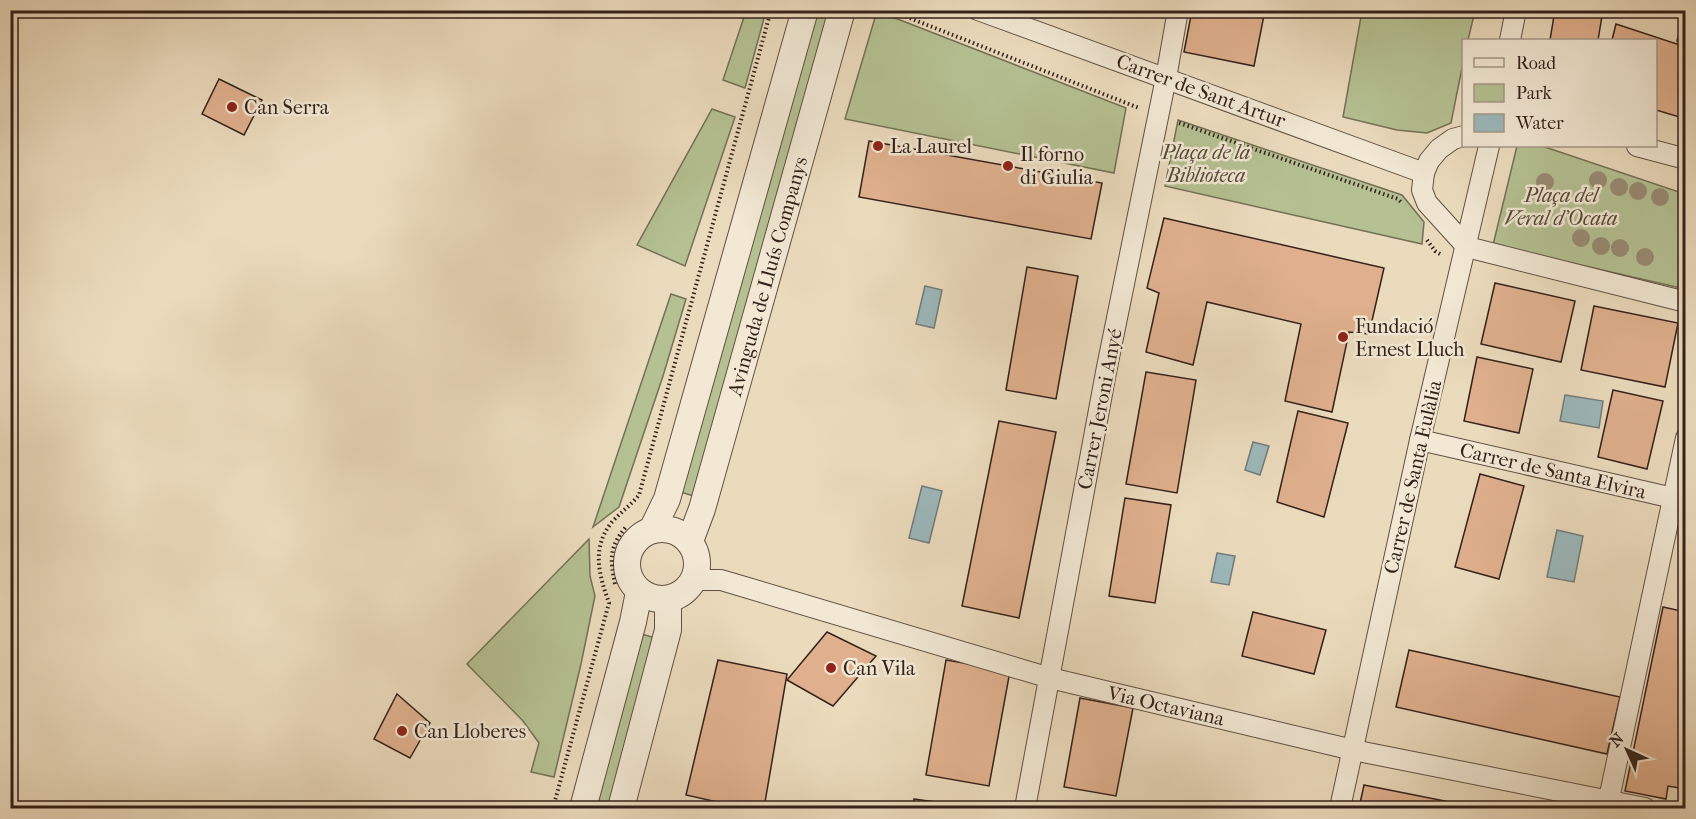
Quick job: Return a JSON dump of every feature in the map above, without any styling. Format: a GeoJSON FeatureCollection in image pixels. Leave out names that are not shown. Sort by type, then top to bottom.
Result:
{"type":"FeatureCollection","features":[{"type":"Feature","properties":{"kind":"street","name":"Avinguda de Lluís Companys"},"geometry":{"type":"LineString","coordinates":[[652,530],[667,499],[805,10]]}},
{"type":"Feature","properties":{"kind":"street","name":"Avinguda de Lluís Companys"},"geometry":{"type":"LineString","coordinates":[[690,542],[705,498],[842,10]]}},
{"type":"Feature","properties":{"kind":"street","name":"Carrer de Sant Artur"},"geometry":{"type":"LineString","coordinates":[[978,10],[1424,173]]}},
{"type":"Feature","properties":{"kind":"street","name":"Carrer Jeroni Anyé"},"geometry":{"type":"LineString","coordinates":[[1025,808],[1107,367],[1178,10]]}},
{"type":"Feature","properties":{"kind":"street"},"geometry":{"type":"LineString","coordinates":[[1510,39],[1516,10]]}},
{"type":"Feature","properties":{"kind":"street"},"geometry":{"type":"LineString","coordinates":[[1462,137],[1453,139],[1439,149],[1429,161],[1424,173],[1422,189],[1427,203],[1467,247],[1686,302]]}},
{"type":"Feature","properties":{"kind":"street","name":"Carrer de Santa Eulàlia"},"geometry":{"type":"LineString","coordinates":[[1340,808],[1420,440],[1489,147]]}},
{"type":"Feature","properties":{"kind":"street"},"geometry":{"type":"LineString","coordinates":[[1641,147],[1686,159]]}},
{"type":"Feature","properties":{"kind":"street"},"geometry":{"type":"LineString","coordinates":[[1608,804],[1679,500],[1686,438]]}},
{"type":"Feature","properties":{"kind":"street","name":"Carrer de Santa Elvira"},"geometry":{"type":"LineString","coordinates":[[1420,440],[1679,500]]}},
{"type":"Feature","properties":{"kind":"street"},"geometry":{"type":"LineString","coordinates":[[658,528],[681,533],[690,542],[698,556],[697,572],[687,590],[668,599],[653,599],[633,585],[627,572],[626,562],[629,550],[636,539],[658,528]]}},
{"type":"Feature","properties":{"kind":"street","name":"Via Octaviana"},"geometry":{"type":"LineString","coordinates":[[694,580],[721,580],[1050,678],[1353,750],[1608,804],[1645,808]]}},
{"type":"Feature","properties":{"kind":"street"},"geometry":{"type":"LineString","coordinates":[[583,808],[633,622],[639,591]]}},
{"type":"Feature","properties":{"kind":"street"},"geometry":{"type":"LineString","coordinates":[[621,808],[668,630],[668,599]]}},
{"type":"Feature","properties":{"kind":"path"},"geometry":{"type":"LineString","coordinates":[[553,808],[609,603],[598,574],[599,552],[612,522],[639,495],[771,10]]}},
{"type":"Feature","properties":{"kind":"green space"},"geometry":{"type":"Polygon","coordinates":[[[746,11],[766,11],[745,88],[723,80],[746,11]]]}},
{"type":"Feature","properties":{"kind":"green space"},"geometry":{"type":"Polygon","coordinates":[[[812,11],[835,11],[697,497],[677,491],[812,11]]]}},
{"type":"Feature","properties":{"kind":"green space"},"geometry":{"type":"Polygon","coordinates":[[[877,11],[1126,108],[1114,173],[845,119],[877,11]]]}},
{"type":"Feature","properties":{"kind":"green space"},"geometry":{"type":"Polygon","coordinates":[[[1362,11],[1475,11],[1468,39],[1462,39],[1462,68],[1451,123],[1427,133],[1397,130],[1343,117],[1362,11]]]}},
{"type":"Feature","properties":{"kind":"green space"},"geometry":{"type":"Polygon","coordinates":[[[712,109],[735,117],[685,266],[637,245],[712,109]]]}},
{"type":"Feature","properties":{"kind":"green space","name":"Plaça de la Biblioteca"},"geometry":{"type":"Polygon","coordinates":[[[1178,120],[1402,195],[1424,222],[1422,244],[1165,186],[1178,120]]]}},
{"type":"Feature","properties":{"kind":"green space","name":"Plaça del Veral d'Ocata"},"geometry":{"type":"Polygon","coordinates":[[[1517,147],[1545,147],[1685,194],[1685,289],[1493,245],[1517,147]]]}},
{"type":"Feature","properties":{"kind":"green space"},"geometry":{"type":"Polygon","coordinates":[[[671,294],[686,299],[663,376],[619,507],[593,527],[671,294]]]}},
{"type":"Feature","properties":{"kind":"green space"},"geometry":{"type":"Polygon","coordinates":[[[589,539],[590,576],[595,596],[554,777],[531,772],[539,743],[523,721],[467,664],[589,539]]]}},
{"type":"Feature","properties":{"kind":"green space"},"geometry":{"type":"Polygon","coordinates":[[[638,633],[659,639],[613,808],[591,808],[638,633]]]}},
{"type":"Feature","properties":{"kind":"water"},"geometry":{"type":"Polygon","coordinates":[[[925,286],[942,290],[934,328],[916,324],[925,286]]]}},
{"type":"Feature","properties":{"kind":"water"},"geometry":{"type":"Polygon","coordinates":[[[1565,395],[1603,401],[1599,428],[1560,421],[1565,395]]]}},
{"type":"Feature","properties":{"kind":"water"},"geometry":{"type":"Polygon","coordinates":[[[1253,442],[1269,446],[1260,475],[1245,470],[1253,442]]]}},
{"type":"Feature","properties":{"kind":"water"},"geometry":{"type":"Polygon","coordinates":[[[922,486],[942,491],[929,543],[909,538],[922,486]]]}},
{"type":"Feature","properties":{"kind":"water"},"geometry":{"type":"Polygon","coordinates":[[[1557,530],[1583,536],[1574,582],[1547,577],[1557,530]]]}},
{"type":"Feature","properties":{"kind":"water"},"geometry":{"type":"Polygon","coordinates":[[[1217,553],[1235,556],[1229,585],[1211,582],[1217,553]]]}},
{"type":"Feature","properties":{"kind":"building"},"geometry":{"type":"Polygon","coordinates":[[[1192,10],[1265,10],[1254,66],[1184,52],[1192,10]]]}},
{"type":"Feature","properties":{"kind":"building"},"geometry":{"type":"Polygon","coordinates":[[[1555,10],[1603,10],[1598,39],[1550,39],[1555,10]]]}},
{"type":"Feature","properties":{"kind":"building"},"geometry":{"type":"Polygon","coordinates":[[[1686,10],[1686,44],[1677,41],[1686,10]]]}},
{"type":"Feature","properties":{"kind":"building"},"geometry":{"type":"Polygon","coordinates":[[[1616,24],[1686,47],[1686,119],[1657,110],[1657,39],[1612,39],[1616,24]]]}},
{"type":"Feature","properties":{"kind":"building","name":"Can Serra"},"geometry":{"type":"Polygon","coordinates":[[[219,79],[262,100],[244,135],[202,114],[219,79]]]}},
{"type":"Feature","properties":{"kind":"building"},"geometry":{"type":"Polygon","coordinates":[[[869,141],[1102,183],[1091,239],[859,197],[869,141]]]}},
{"type":"Feature","properties":{"kind":"building"},"geometry":{"type":"Polygon","coordinates":[[[1164,218],[1384,268],[1369,334],[1349,332],[1332,412],[1285,401],[1301,324],[1207,302],[1193,365],[1146,352],[1159,293],[1147,288],[1164,218]]]}},
{"type":"Feature","properties":{"kind":"building"},"geometry":{"type":"Polygon","coordinates":[[[1027,267],[1078,276],[1056,399],[1006,390],[1027,267]]]}},
{"type":"Feature","properties":{"kind":"building"},"geometry":{"type":"Polygon","coordinates":[[[1495,283],[1575,301],[1561,362],[1481,344],[1495,283]]]}},
{"type":"Feature","properties":{"kind":"building"},"geometry":{"type":"Polygon","coordinates":[[[1594,306],[1678,323],[1665,387],[1581,370],[1594,306]]]}},
{"type":"Feature","properties":{"kind":"building"},"geometry":{"type":"Polygon","coordinates":[[[1477,357],[1533,369],[1519,433],[1464,421],[1477,357]]]}},
{"type":"Feature","properties":{"kind":"building"},"geometry":{"type":"Polygon","coordinates":[[[1146,372],[1196,380],[1177,493],[1126,484],[1146,372]]]}},
{"type":"Feature","properties":{"kind":"building"},"geometry":{"type":"Polygon","coordinates":[[[1613,390],[1663,401],[1647,469],[1598,457],[1613,390]]]}},
{"type":"Feature","properties":{"kind":"building"},"geometry":{"type":"Polygon","coordinates":[[[1298,411],[1348,423],[1324,517],[1277,502],[1298,411]]]}},
{"type":"Feature","properties":{"kind":"building"},"geometry":{"type":"Polygon","coordinates":[[[999,421],[1056,432],[1019,618],[962,606],[999,421]]]}},
{"type":"Feature","properties":{"kind":"building"},"geometry":{"type":"Polygon","coordinates":[[[1480,474],[1524,486],[1499,579],[1455,567],[1480,474]]]}},
{"type":"Feature","properties":{"kind":"building"},"geometry":{"type":"Polygon","coordinates":[[[1125,498],[1171,505],[1155,603],[1109,596],[1125,498]]]}},
{"type":"Feature","properties":{"kind":"building"},"geometry":{"type":"Polygon","coordinates":[[[1663,607],[1686,612],[1686,789],[1668,786],[1666,799],[1625,791],[1663,607]]]}},
{"type":"Feature","properties":{"kind":"building"},"geometry":{"type":"Polygon","coordinates":[[[1253,612],[1326,630],[1314,674],[1242,656],[1253,612]]]}},
{"type":"Feature","properties":{"kind":"building","name":"Can Vila"},"geometry":{"type":"Polygon","coordinates":[[[827,632],[876,656],[833,706],[787,680],[827,632]]]}},
{"type":"Feature","properties":{"kind":"building"},"geometry":{"type":"Polygon","coordinates":[[[1409,650],[1620,697],[1607,754],[1396,707],[1409,650]]]}},
{"type":"Feature","properties":{"kind":"building"},"geometry":{"type":"Polygon","coordinates":[[[718,660],[787,674],[764,808],[744,808],[686,795],[718,660]]]}},
{"type":"Feature","properties":{"kind":"building"},"geometry":{"type":"Polygon","coordinates":[[[946,660],[1010,671],[989,786],[926,775],[946,660]]]}},
{"type":"Feature","properties":{"kind":"building","name":"Can Lloberes"},"geometry":{"type":"Polygon","coordinates":[[[397,694],[430,723],[410,758],[374,739],[397,694]]]}},
{"type":"Feature","properties":{"kind":"building"},"geometry":{"type":"Polygon","coordinates":[[[1080,698],[1133,708],[1116,796],[1064,787],[1080,698]]]}},
{"type":"Feature","properties":{"kind":"building"},"geometry":{"type":"Polygon","coordinates":[[[1364,785],[1480,808],[1359,808],[1364,785]]]}},
{"type":"Feature","properties":{"kind":"building"},"geometry":{"type":"Polygon","coordinates":[[[914,799],[979,808],[912,808],[914,799]]]}},
{"type":"Feature","properties":{"kind":"place","name":"Can Serra"},"geometry":{"type":"Point","coordinates":[232,107]}},
{"type":"Feature","properties":{"kind":"place","name":"La Laurel"},"geometry":{"type":"Point","coordinates":[878,146]}},
{"type":"Feature","properties":{"kind":"place","name":"Il forno di Giulia"},"geometry":{"type":"Point","coordinates":[1008,166]}},
{"type":"Feature","properties":{"kind":"place","name":"Fundació Ernest Lluch"},"geometry":{"type":"Point","coordinates":[1343,337]}},
{"type":"Feature","properties":{"kind":"place","name":"Can Vila"},"geometry":{"type":"Point","coordinates":[831,668]}},
{"type":"Feature","properties":{"kind":"place","name":"Can Lloberes"},"geometry":{"type":"Point","coordinates":[402,731]}}]}
